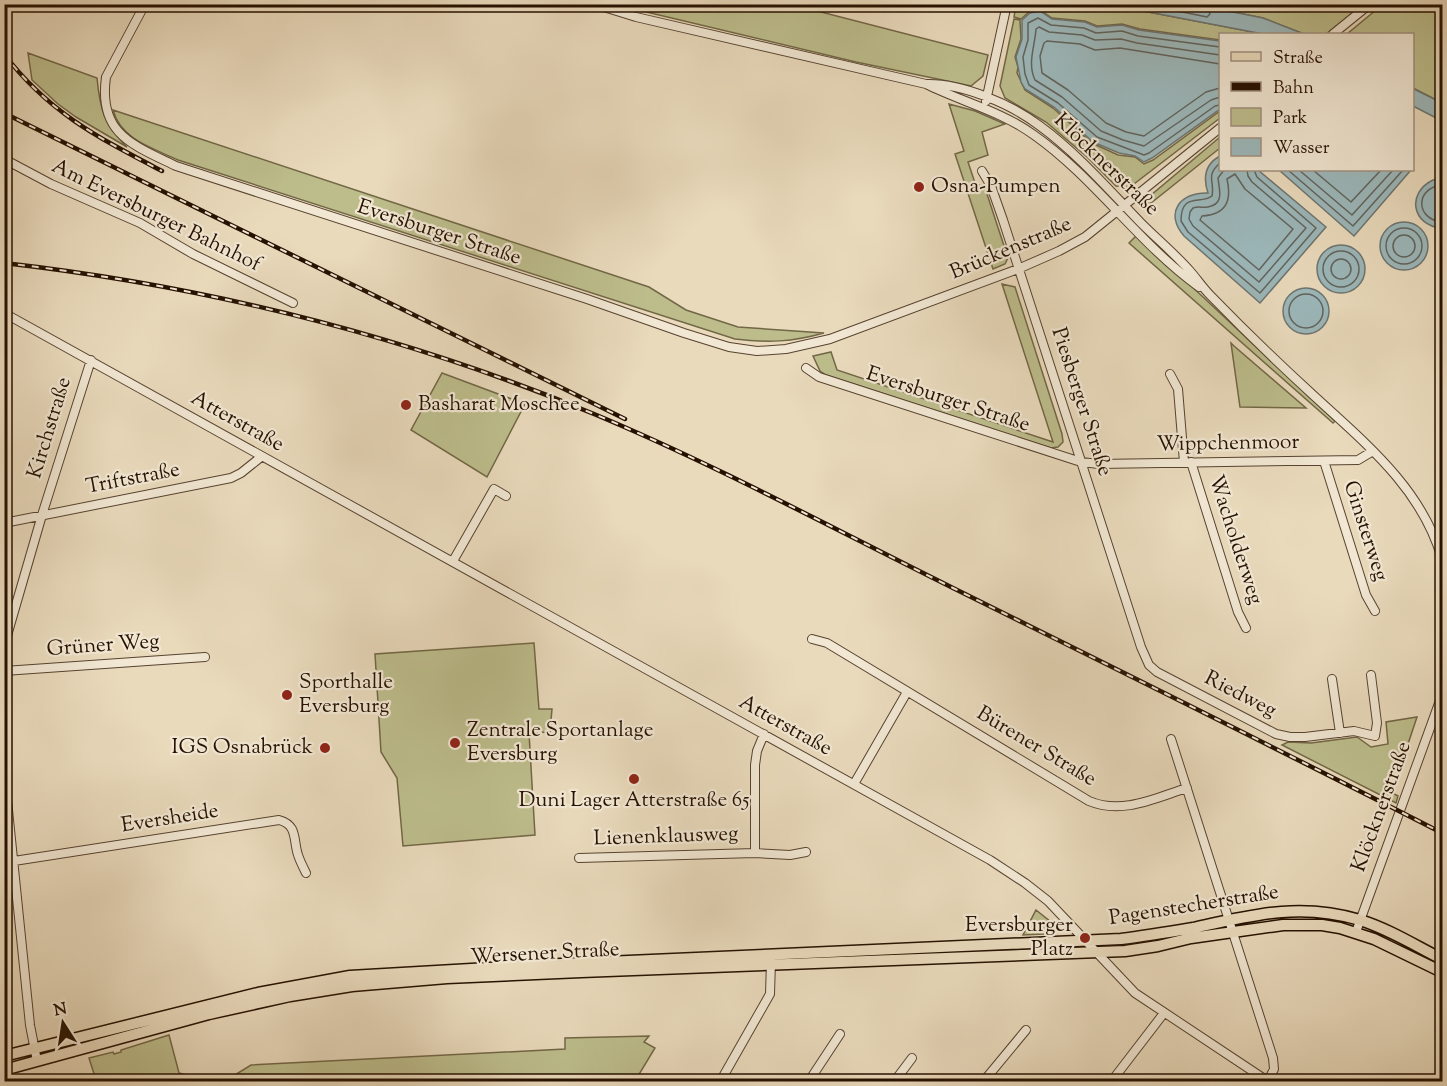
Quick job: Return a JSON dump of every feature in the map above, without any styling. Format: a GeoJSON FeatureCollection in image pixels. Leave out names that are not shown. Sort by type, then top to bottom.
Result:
{"type":"FeatureCollection","features":[{"type":"Feature","properties":{"kind":"main road","name":"Pagenstecherstraße"},"geometry":{"type":"LineString","coordinates":[[1086,940],[1161,934],[1279,911],[1300,911],[1360,920],[1443,959]]}},
{"type":"Feature","properties":{"kind":"main road","name":"Pagenstecherstraße"},"geometry":{"type":"LineString","coordinates":[[1097,952],[1142,949],[1191,938],[1302,924],[1356,932],[1443,972]]}},
{"type":"Feature","properties":{"kind":"main road","name":"Wersener Straße"},"geometry":{"type":"LineString","coordinates":[[4,1070],[238,1007],[352,986],[447,978],[1086,940]]}},
{"type":"Feature","properties":{"kind":"main road","name":"Wersener Straße"},"geometry":{"type":"LineString","coordinates":[[4,1056],[258,993],[351,976],[450,969],[1097,952]]}},
{"type":"Feature","properties":{"kind":"street","name":"Eversburger Straße"},"geometry":{"type":"LineString","coordinates":[[145,4],[106,77],[106,104],[111,120],[124,139],[176,166],[729,347],[757,351],[786,349]]}},
{"type":"Feature","properties":{"kind":"street","name":"Klöcknerstraße"},"geometry":{"type":"LineString","coordinates":[[594,4],[926,84],[950,96],[984,107],[1032,134],[1058,154],[1185,276],[1208,293],[1388,465],[1410,492],[1427,521],[1443,559]]}},
{"type":"Feature","properties":{"kind":"street"},"geometry":{"type":"LineString","coordinates":[[984,107],[988,98],[1007,4]]}},
{"type":"Feature","properties":{"kind":"street"},"geometry":{"type":"LineString","coordinates":[[1335,33],[1370,4]]}},
{"type":"Feature","properties":{"kind":"street","name":"Klöcknerstraße"},"geometry":{"type":"LineString","coordinates":[[926,84],[960,88],[988,98],[1011,108],[1038,125],[1082,162],[1190,270],[1208,293]]}},
{"type":"Feature","properties":{"kind":"street","name":"Brückenstraße"},"geometry":{"type":"LineString","coordinates":[[786,349],[830,339],[1018,268],[1085,237],[1219,130]]}},
{"type":"Feature","properties":{"kind":"street","name":"Am Eversburger Bahnhof"},"geometry":{"type":"LineString","coordinates":[[4,159],[51,184],[140,224],[193,254],[293,303]]}},
{"type":"Feature","properties":{"kind":"street","name":"Piesberger Straße"},"geometry":{"type":"LineString","coordinates":[[982,171],[991,186],[1141,647]]}},
{"type":"Feature","properties":{"kind":"street","name":"Atterstraße"},"geometry":{"type":"LineString","coordinates":[[4,313],[990,860],[1048,901],[1086,940]]}},
{"type":"Feature","properties":{"kind":"street","name":"Kirchstraße"},"geometry":{"type":"LineString","coordinates":[[4,646],[91,360]]}},
{"type":"Feature","properties":{"kind":"street","name":"Eversburger Straße"},"geometry":{"type":"LineString","coordinates":[[806,368],[819,377],[1081,462]]}},
{"type":"Feature","properties":{"kind":"street","name":"Wacholderweg"},"geometry":{"type":"LineString","coordinates":[[1170,374],[1178,389],[1187,462],[1238,612],[1246,628]]}},
{"type":"Feature","properties":{"kind":"street","name":"Wippchenmoor"},"geometry":{"type":"LineString","coordinates":[[1081,462],[1099,464],[1358,460],[1373,451]]}},
{"type":"Feature","properties":{"kind":"street","name":"Triftstraße"},"geometry":{"type":"LineString","coordinates":[[4,523],[231,478],[261,457]]}},
{"type":"Feature","properties":{"kind":"street","name":"Ginsterweg"},"geometry":{"type":"LineString","coordinates":[[1324,461],[1366,595],[1375,611]]}},
{"type":"Feature","properties":{"kind":"street"},"geometry":{"type":"LineString","coordinates":[[453,561],[494,489],[506,496]]}},
{"type":"Feature","properties":{"kind":"street","name":"Bürener Straße"},"geometry":{"type":"LineString","coordinates":[[812,639],[827,643],[1100,806],[1117,808],[1133,805],[1187,788]]}},
{"type":"Feature","properties":{"kind":"street","name":"Riedweg"},"geometry":{"type":"LineString","coordinates":[[1141,647],[1149,665],[1157,672],[1276,734],[1290,737],[1354,731],[1375,736],[1377,723],[1371,675]]}},
{"type":"Feature","properties":{"kind":"street","name":"Grüner Weg"},"geometry":{"type":"LineString","coordinates":[[4,671],[205,657]]}},
{"type":"Feature","properties":{"kind":"street"},"geometry":{"type":"LineString","coordinates":[[1332,680],[1340,733]]}},
{"type":"Feature","properties":{"kind":"street"},"geometry":{"type":"LineString","coordinates":[[854,784],[907,692]]}},
{"type":"Feature","properties":{"kind":"street","name":"Klöcknerstraße"},"geometry":{"type":"LineString","coordinates":[[1356,932],[1443,694]]}},
{"type":"Feature","properties":{"kind":"street"},"geometry":{"type":"LineString","coordinates":[[755,853],[755,765],[757,751],[764,734]]}},
{"type":"Feature","properties":{"kind":"street"},"geometry":{"type":"LineString","coordinates":[[1086,940],[1130,988],[1268,1081],[1274,1070],[1273,1058],[1171,739]]}},
{"type":"Feature","properties":{"kind":"street"},"geometry":{"type":"LineString","coordinates":[[4,771],[30,1025],[37,1061]]}},
{"type":"Feature","properties":{"kind":"street","name":"Eversheide"},"geometry":{"type":"LineString","coordinates":[[4,865],[14,861],[279,820],[293,829],[298,855],[306,873]]}},
{"type":"Feature","properties":{"kind":"street","name":"Lienenklausweg"},"geometry":{"type":"LineString","coordinates":[[579,858],[755,853],[790,855],[806,852]]}},
{"type":"Feature","properties":{"kind":"street"},"geometry":{"type":"LineString","coordinates":[[720,1082],[770,994],[771,959]]}},
{"type":"Feature","properties":{"kind":"street"},"geometry":{"type":"LineString","coordinates":[[1111,1082],[1164,1013]]}},
{"type":"Feature","properties":{"kind":"street"},"geometry":{"type":"LineString","coordinates":[[983,1082],[1026,1030]]}},
{"type":"Feature","properties":{"kind":"street"},"geometry":{"type":"LineString","coordinates":[[811,1082],[811,1078],[840,1034]]}},
{"type":"Feature","properties":{"kind":"street"},"geometry":{"type":"LineString","coordinates":[[894,1082],[912,1058]]}},
{"type":"Feature","properties":{"kind":"green space"},"geometry":{"type":"Polygon","coordinates":[[[617,5],[794,5],[988,55],[983,76],[971,86],[856,62],[617,5]]]}},
{"type":"Feature","properties":{"kind":"green space"},"geometry":{"type":"Polygon","coordinates":[[[1016,5],[1112,5],[1258,33],[1219,33],[1219,40],[1140,29],[1122,24],[1097,26],[1085,21],[1052,18],[1040,10],[1029,12],[1021,19],[1014,17],[1016,5]]]}},
{"type":"Feature","properties":{"kind":"green space"},"geometry":{"type":"Polygon","coordinates":[[[1198,5],[1363,5],[1327,33],[1301,33],[1263,18],[1198,5]]]}},
{"type":"Feature","properties":{"kind":"green space"},"geometry":{"type":"Polygon","coordinates":[[[1382,5],[1442,5],[1442,103],[1414,89],[1414,33],[1348,33],[1382,5]]]}},
{"type":"Feature","properties":{"kind":"green space"},"geometry":{"type":"Polygon","coordinates":[[[1014,19],[1020,20],[1021,39],[1015,57],[1017,73],[1025,90],[1053,108],[1092,143],[1118,155],[1135,157],[1144,164],[1153,160],[1219,112],[1219,119],[1130,187],[1116,186],[1087,157],[1046,122],[1005,98],[1000,86],[1014,19]]]}},
{"type":"Feature","properties":{"kind":"green space"},"geometry":{"type":"Polygon","coordinates":[[[28,53],[97,78],[104,116],[127,147],[76,117],[32,80],[28,53]]]}},
{"type":"Feature","properties":{"kind":"green space"},"geometry":{"type":"Polygon","coordinates":[[[949,104],[975,111],[1005,124],[982,132],[988,155],[968,162],[975,183],[985,188],[1008,258],[1005,264],[993,269],[955,154],[964,151],[949,104]]]}},
{"type":"Feature","properties":{"kind":"green space"},"geometry":{"type":"Polygon","coordinates":[[[113,110],[649,287],[686,310],[738,327],[824,333],[780,341],[735,339],[178,160],[130,136],[117,120],[113,110]]]}},
{"type":"Feature","properties":{"kind":"green space"},"geometry":{"type":"Polygon","coordinates":[[[1219,138],[1219,149],[1146,207],[1150,196],[1219,138]]]}},
{"type":"Feature","properties":{"kind":"green space"},"geometry":{"type":"Polygon","coordinates":[[[1137,235],[1335,421],[1333,423],[1129,243],[1137,235]]]}},
{"type":"Feature","properties":{"kind":"green space"},"geometry":{"type":"Polygon","coordinates":[[[1002,284],[1015,287],[1062,434],[1063,442],[1058,447],[1051,448],[826,375],[820,371],[813,356],[831,352],[837,370],[1053,442],[1002,284]]]}},
{"type":"Feature","properties":{"kind":"green space"},"geometry":{"type":"Polygon","coordinates":[[[1231,343],[1234,346],[1306,408],[1240,407],[1231,343]]]}},
{"type":"Feature","properties":{"kind":"green space"},"geometry":{"type":"Polygon","coordinates":[[[442,373],[525,404],[487,477],[411,430],[442,373]]]}},
{"type":"Feature","properties":{"kind":"green space","name":"Zentrale Sportanlage Eversburg"},"geometry":{"type":"Polygon","coordinates":[[[534,643],[539,709],[552,709],[550,732],[529,733],[535,835],[403,846],[397,778],[381,752],[375,654],[534,643]]]}},
{"type":"Feature","properties":{"kind":"green space"},"geometry":{"type":"Polygon","coordinates":[[[1417,717],[1401,765],[1390,771],[1383,788],[1398,796],[1396,803],[1282,745],[1288,742],[1311,743],[1357,737],[1371,747],[1388,744],[1386,722],[1417,717]]]}},
{"type":"Feature","properties":{"kind":"green space"},"geometry":{"type":"Polygon","coordinates":[[[1036,910],[1051,922],[1044,934],[1023,935],[1036,910]]]}},
{"type":"Feature","properties":{"kind":"green space"},"geometry":{"type":"Polygon","coordinates":[[[169,1035],[179,1073],[209,1081],[104,1082],[95,1077],[89,1058],[121,1052],[121,1050],[169,1035]]]}},
{"type":"Feature","properties":{"kind":"green space"},"geometry":{"type":"Polygon","coordinates":[[[649,1036],[644,1042],[655,1048],[635,1081],[575,1081],[568,1075],[561,1082],[225,1081],[251,1065],[565,1049],[565,1038],[649,1036]]]}},
{"type":"Feature","properties":{"kind":"water"},"geometry":{"type":"Polygon","coordinates":[[[1112,5],[1198,5],[1263,18],[1301,33],[1258,33],[1112,5]]]}},
{"type":"Feature","properties":{"kind":"water"},"geometry":{"type":"Polygon","coordinates":[[[1040,11],[1052,19],[1085,22],[1097,27],[1122,25],[1139,30],[1219,41],[1219,110],[1144,162],[1135,156],[1119,153],[1093,142],[1054,107],[1025,89],[1021,82],[1016,57],[1022,39],[1022,20],[1030,13],[1040,11]]]}},
{"type":"Feature","properties":{"kind":"water"},"geometry":{"type":"Polygon","coordinates":[[[1414,89],[1442,103],[1442,121],[1414,107],[1414,89]]]}},
{"type":"Feature","properties":{"kind":"water"},"geometry":{"type":"Polygon","coordinates":[[[1219,157],[1219,171],[1259,171],[1326,227],[1260,303],[1184,236],[1175,219],[1175,212],[1183,200],[1190,196],[1208,193],[1206,172],[1219,157]]]}},
{"type":"Feature","properties":{"kind":"water"},"geometry":{"type":"Polygon","coordinates":[[[1280,171],[1410,171],[1354,236],[1280,171]]]}},
{"type":"Feature","properties":{"kind":"water"},"geometry":{"type":"Polygon","coordinates":[[[1433,180],[1442,180],[1441,228],[1431,226],[1424,221],[1416,208],[1419,193],[1433,180]]]}},
{"type":"Feature","properties":{"kind":"water"},"geometry":{"type":"Polygon","coordinates":[[[1399,222],[1409,222],[1421,229],[1428,241],[1428,251],[1421,263],[1409,270],[1399,270],[1384,259],[1380,251],[1380,241],[1391,226],[1399,222]]]}},
{"type":"Feature","properties":{"kind":"water"},"geometry":{"type":"Polygon","coordinates":[[[1336,245],[1346,245],[1358,252],[1365,264],[1365,274],[1358,286],[1346,293],[1336,293],[1321,282],[1317,274],[1317,264],[1328,249],[1336,245]]]}},
{"type":"Feature","properties":{"kind":"water"},"geometry":{"type":"Polygon","coordinates":[[[1306,288],[1322,295],[1329,311],[1322,327],[1306,334],[1290,327],[1283,311],[1290,295],[1306,288]]]}},
{"type":"Feature","properties":{"kind":"railway"},"geometry":{"type":"LineString","coordinates":[[4,54],[21,75],[57,108],[96,135],[162,171]]}},
{"type":"Feature","properties":{"kind":"railway"},"geometry":{"type":"LineString","coordinates":[[4,113],[625,419]]}},
{"type":"Feature","properties":{"kind":"railway"},"geometry":{"type":"LineString","coordinates":[[4,263],[155,285],[304,318],[451,361],[594,414],[685,454],[775,498],[1442,833]]}},
{"type":"Feature","properties":{"kind":"place","name":"Osna-Pumpen"},"geometry":{"type":"Point","coordinates":[919,187]}},
{"type":"Feature","properties":{"kind":"place","name":"Basharat Moschee"},"geometry":{"type":"Point","coordinates":[406,405]}},
{"type":"Feature","properties":{"kind":"place","name":"Sporthalle Eversburg"},"geometry":{"type":"Point","coordinates":[287,695]}},
{"type":"Feature","properties":{"kind":"place","name":"Zentrale Sportanlage Eversburg"},"geometry":{"type":"Point","coordinates":[455,743]}},
{"type":"Feature","properties":{"kind":"place","name":"IGS Osnabrück"},"geometry":{"type":"Point","coordinates":[325,748]}},
{"type":"Feature","properties":{"kind":"place","name":"Duni Lager Atterstraße 65"},"geometry":{"type":"Point","coordinates":[634,779]}},
{"type":"Feature","properties":{"kind":"place","name":"Eversburger Platz"},"geometry":{"type":"Point","coordinates":[1085,938]}}]}
